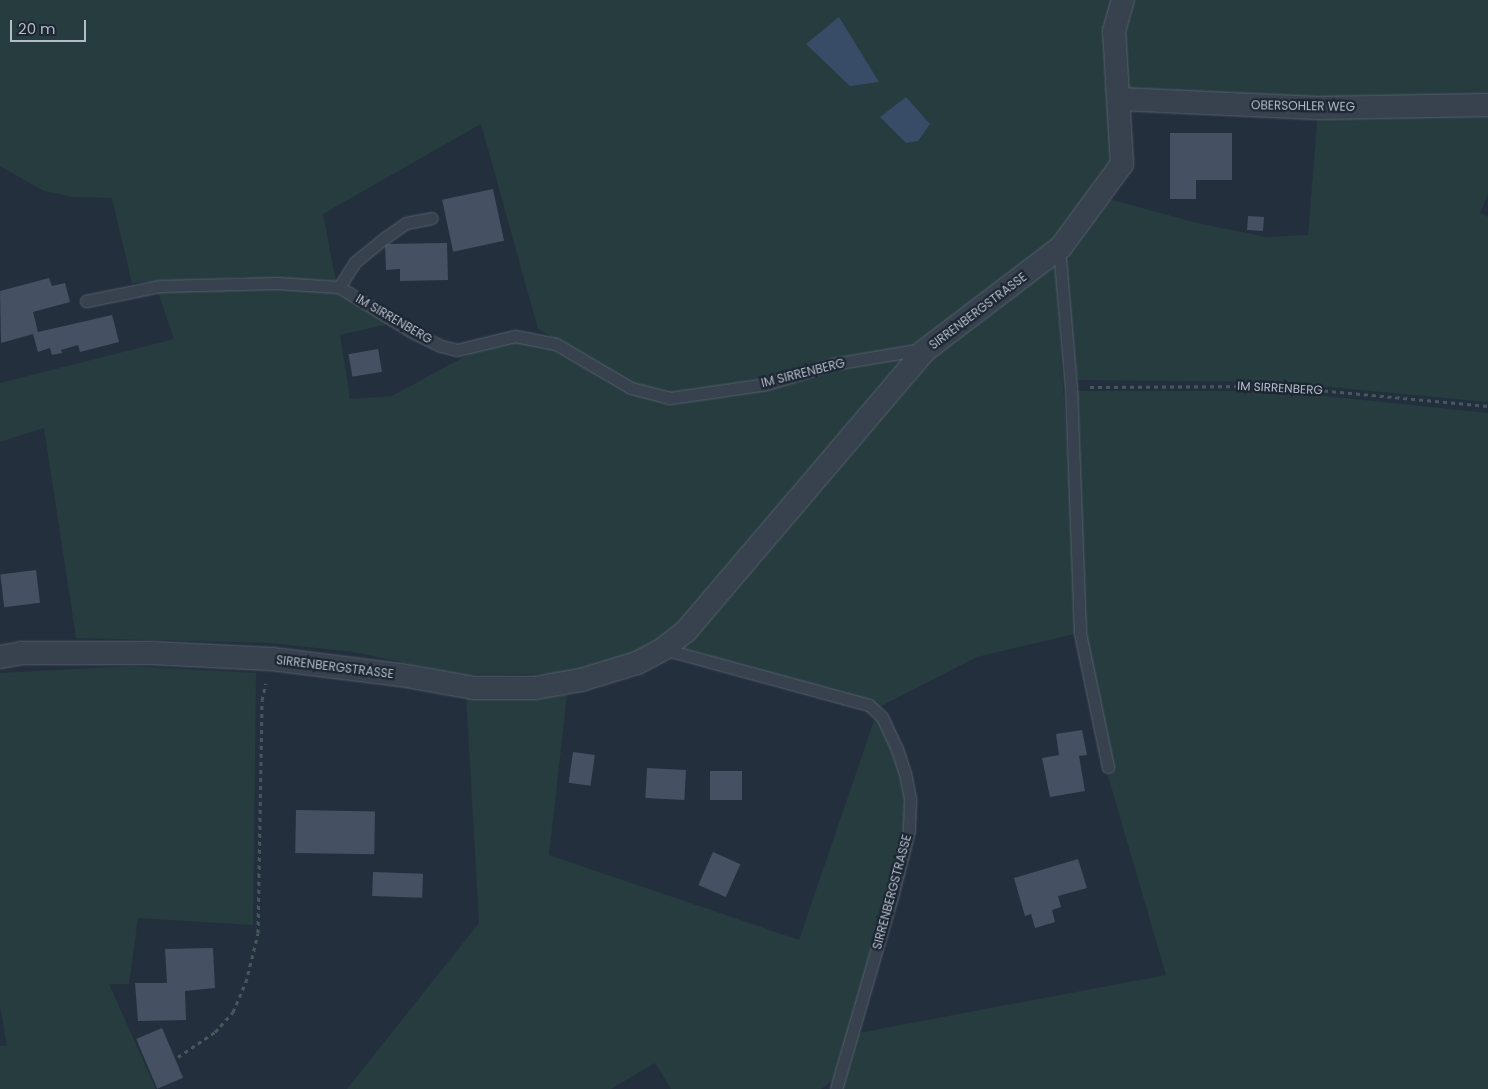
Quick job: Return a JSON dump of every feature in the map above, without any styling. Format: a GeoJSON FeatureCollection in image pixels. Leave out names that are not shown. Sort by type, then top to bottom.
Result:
{"type":"FeatureCollection","features":[{"type":"Feature","properties":{"kind":"street","name":"SIRRENBERGSTRASSE"},"geometry":{"type":"LineString","coordinates":[[0,657],[22,653],[151,653],[272,658],[401,675],[474,688],[535,688],[582,680],[637,663],[663,649],[686,631],[924,352],[1059,248],[1122,164],[1114,31],[1123,0]]}},
{"type":"Feature","properties":{"kind":"street","name":"OBERSOHLER WEG"},"geometry":{"type":"LineString","coordinates":[[1119,99],[1325,108],[1488,105]]}},
{"type":"Feature","properties":{"kind":"lane"},"geometry":{"type":"LineString","coordinates":[[339,287],[355,262],[386,237],[406,223],[432,218]]}},
{"type":"Feature","properties":{"kind":"lane"},"geometry":{"type":"LineString","coordinates":[[1059,248],[1071,387],[1080,633],[1108,767]]}},
{"type":"Feature","properties":{"kind":"lane","name":"IM SIRRENBERG"},"geometry":{"type":"LineString","coordinates":[[86,301],[160,286],[277,283],[339,287],[412,332],[441,346],[457,350],[515,336],[556,344],[631,388],[670,398],[767,384],[833,364],[917,350],[924,352]]}},
{"type":"Feature","properties":{"kind":"lane","name":"SIRRENBERGSTRASSE"},"geometry":{"type":"LineString","coordinates":[[663,649],[869,705],[882,717],[897,749],[905,773],[910,799],[909,830],[838,1085]]}},
{"type":"Feature","properties":{"kind":"lane"},"geometry":{"type":"LineString","coordinates":[[829,1089],[838,1085]]}},
{"type":"Feature","properties":{"kind":"path","name":"IM SIRRENBERG"},"geometry":{"type":"LineString","coordinates":[[1071,387],[1276,386],[1488,406]]}},
{"type":"Feature","properties":{"kind":"path"},"geometry":{"type":"LineString","coordinates":[[178,1057],[215,1032],[234,1012],[246,982],[258,933],[262,700],[272,658]]}},
{"type":"Feature","properties":{"kind":"green space"},"geometry":{"type":"Polygon","coordinates":[[[0,0],[1118,0],[1117,166],[1060,239],[917,346],[764,380],[668,393],[633,384],[538,329],[481,124],[323,214],[336,281],[248,281],[247,277],[132,283],[112,198],[72,197],[44,191],[0,166],[0,0]]]}},
{"type":"Feature","properties":{"kind":"green space"},"geometry":{"type":"Polygon","coordinates":[[[1130,0],[1488,0],[1488,99],[1121,97],[1119,37],[1130,0]]]}},
{"type":"Feature","properties":{"kind":"green space"},"geometry":{"type":"Polygon","coordinates":[[[1488,110],[1488,194],[1480,213],[1488,217],[1488,402],[1275,382],[1077,380],[1065,251],[1105,198],[1201,224],[1266,237],[1308,235],[1318,111],[1488,110]]]}},
{"type":"Feature","properties":{"kind":"green space"},"geometry":{"type":"Polygon","coordinates":[[[1055,258],[1079,633],[977,657],[879,707],[870,701],[677,647],[929,356],[1055,258]]]}},
{"type":"Feature","properties":{"kind":"green space"},"geometry":{"type":"Polygon","coordinates":[[[248,286],[341,293],[393,323],[340,335],[350,399],[392,396],[475,351],[524,340],[548,346],[633,392],[671,405],[770,389],[835,368],[914,355],[674,632],[633,656],[563,674],[464,675],[354,652],[269,643],[76,638],[44,428],[0,442],[0,383],[174,339],[158,292],[248,286]]]}},
{"type":"Feature","properties":{"kind":"green space"},"geometry":{"type":"Polygon","coordinates":[[[1077,391],[1277,391],[1488,413],[1488,1089],[841,1089],[858,1033],[1166,975],[1108,776],[1113,771],[1082,632],[1077,391]]]}},
{"type":"Feature","properties":{"kind":"green space"},"geometry":{"type":"Polygon","coordinates":[[[132,666],[256,673],[253,925],[138,918],[129,984],[109,984],[156,1089],[0,1089],[0,1046],[7,1046],[0,1006],[0,673],[132,666]]]}},
{"type":"Feature","properties":{"kind":"green space"},"geometry":{"type":"Polygon","coordinates":[[[466,695],[516,699],[567,695],[549,855],[799,940],[876,715],[894,749],[905,798],[905,830],[836,1078],[821,1089],[671,1089],[655,1063],[611,1089],[347,1089],[479,923],[466,695]]]}},
{"type":"Feature","properties":{"kind":"water"},"geometry":{"type":"Polygon","coordinates":[[[839,17],[879,82],[850,86],[806,44],[839,17]]]}},
{"type":"Feature","properties":{"kind":"water"},"geometry":{"type":"Polygon","coordinates":[[[906,97],[930,124],[918,141],[906,143],[880,117],[906,97]]]}},
{"type":"Feature","properties":{"kind":"building"},"geometry":{"type":"Polygon","coordinates":[[[1170,133],[1232,133],[1232,180],[1196,180],[1196,199],[1170,199],[1170,133]]]}},
{"type":"Feature","properties":{"kind":"building"},"geometry":{"type":"Polygon","coordinates":[[[493,189],[504,241],[453,252],[442,200],[493,189]]]}},
{"type":"Feature","properties":{"kind":"building"},"geometry":{"type":"Polygon","coordinates":[[[1248,216],[1264,217],[1263,231],[1247,230],[1248,216]]]}},
{"type":"Feature","properties":{"kind":"building"},"geometry":{"type":"Polygon","coordinates":[[[447,243],[448,280],[400,281],[400,269],[386,270],[385,244],[447,243]]]}},
{"type":"Feature","properties":{"kind":"building"},"geometry":{"type":"Polygon","coordinates":[[[49,278],[52,286],[65,283],[70,302],[33,312],[38,332],[112,315],[119,342],[80,352],[78,345],[61,350],[62,353],[52,355],[50,348],[38,352],[33,334],[1,343],[0,291],[49,278]]]}},
{"type":"Feature","properties":{"kind":"building"},"geometry":{"type":"Polygon","coordinates":[[[378,349],[382,372],[352,377],[348,354],[378,349]]]}},
{"type":"Feature","properties":{"kind":"building"},"geometry":{"type":"Polygon","coordinates":[[[36,570],[40,603],[4,607],[0,574],[36,570]]]}},
{"type":"Feature","properties":{"kind":"building"},"geometry":{"type":"Polygon","coordinates":[[[1082,730],[1087,755],[1079,756],[1085,791],[1050,797],[1042,758],[1059,755],[1056,734],[1082,730]]]}},
{"type":"Feature","properties":{"kind":"building"},"geometry":{"type":"Polygon","coordinates":[[[573,752],[595,755],[590,786],[569,783],[573,752]]]}},
{"type":"Feature","properties":{"kind":"building"},"geometry":{"type":"Polygon","coordinates":[[[647,768],[686,770],[684,800],[645,798],[647,768]]]}},
{"type":"Feature","properties":{"kind":"building"},"geometry":{"type":"Polygon","coordinates":[[[710,771],[742,771],[742,800],[710,800],[710,771]]]}},
{"type":"Feature","properties":{"kind":"building"},"geometry":{"type":"Polygon","coordinates":[[[296,810],[375,811],[374,854],[295,853],[296,810]]]}},
{"type":"Feature","properties":{"kind":"building"},"geometry":{"type":"Polygon","coordinates":[[[713,852],[740,864],[726,897],[698,885],[713,852]]]}},
{"type":"Feature","properties":{"kind":"building"},"geometry":{"type":"Polygon","coordinates":[[[1078,859],[1087,888],[1058,896],[1061,907],[1052,910],[1055,922],[1035,928],[1031,914],[1025,916],[1014,878],[1078,859]]]}},
{"type":"Feature","properties":{"kind":"building"},"geometry":{"type":"Polygon","coordinates":[[[373,872],[423,874],[422,898],[372,896],[373,872]]]}},
{"type":"Feature","properties":{"kind":"building"},"geometry":{"type":"Polygon","coordinates":[[[213,948],[215,988],[185,991],[186,1020],[138,1021],[135,983],[167,983],[165,949],[213,948]]]}},
{"type":"Feature","properties":{"kind":"building"},"geometry":{"type":"Polygon","coordinates":[[[162,1028],[183,1078],[157,1089],[136,1039],[162,1028]]]}}]}
